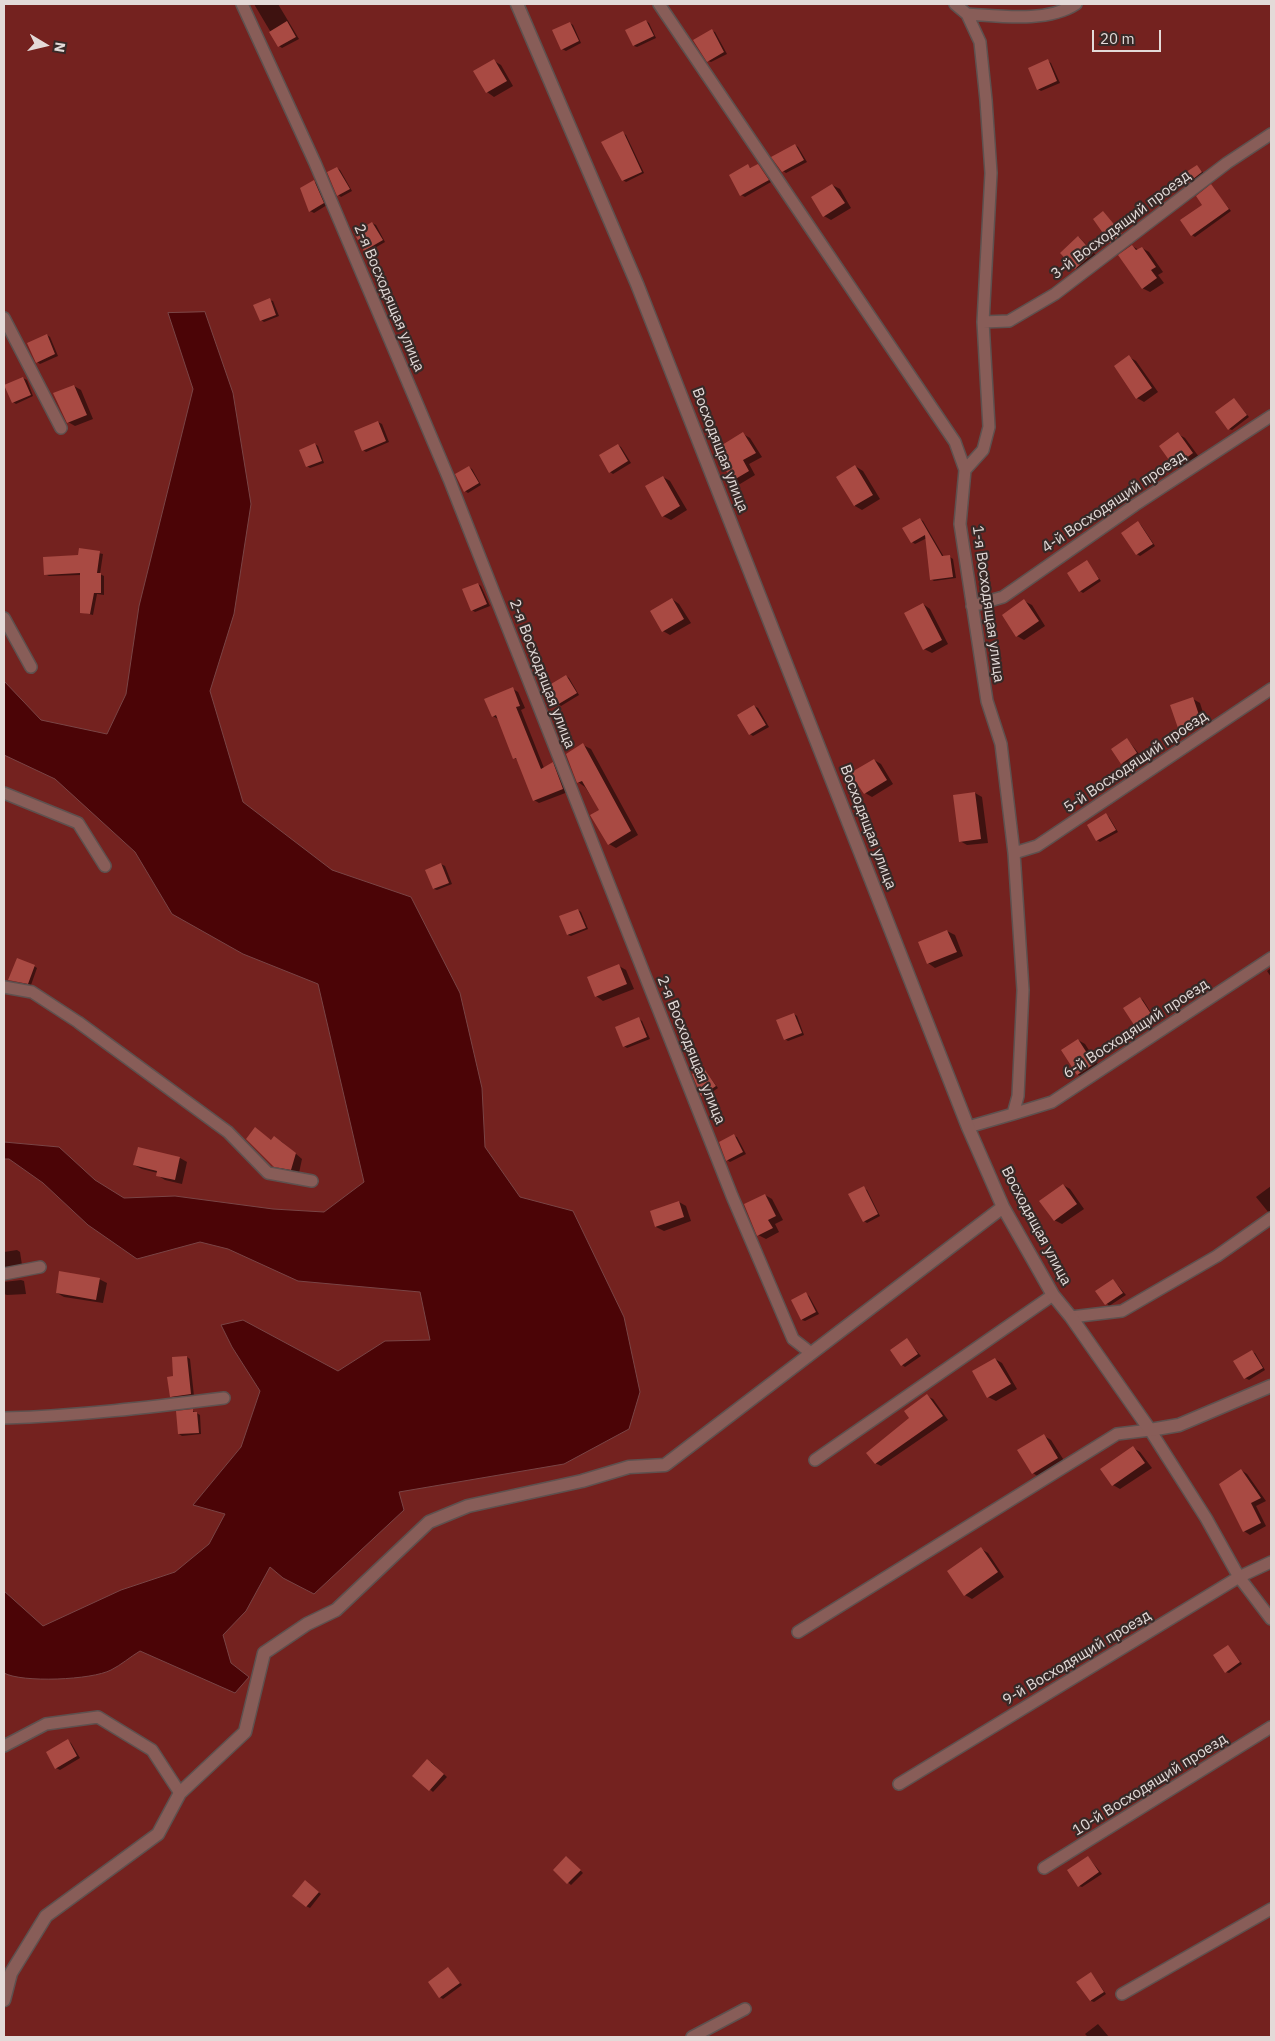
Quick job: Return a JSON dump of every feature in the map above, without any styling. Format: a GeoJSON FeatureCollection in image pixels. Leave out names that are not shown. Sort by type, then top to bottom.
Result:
{"type":"FeatureCollection","features":[{"type":"Feature","properties":{"kind":"street","name":"Восходящая улица"},"geometry":{"type":"LineString","coordinates":[[517,4],[637,284],[968,1126],[1003,1207],[1053,1295],[1071,1317],[1150,1430]]}},
{"type":"Feature","properties":{"kind":"street"},"geometry":{"type":"LineString","coordinates":[[4,2000],[11,1973],[46,1916],[158,1834],[180,1793],[244,1732],[264,1653],[307,1624],[336,1610],[429,1522],[468,1506],[582,1481],[629,1467],[665,1465],[1003,1207]]}},
{"type":"Feature","properties":{"kind":"street"},"geometry":{"type":"LineString","coordinates":[[1150,1430],[1180,1426],[1271,1386]]}},
{"type":"Feature","properties":{"kind":"lane","name":"2-я Восходящая улица"},"geometry":{"type":"LineString","coordinates":[[242,4],[315,163],[449,479],[732,1196],[793,1339],[811,1353]]}},
{"type":"Feature","properties":{"kind":"lane"},"geometry":{"type":"LineString","coordinates":[[659,4],[950,434],[955,442],[965,470],[984,450],[989,427],[983,322],[990,172],[986,100],[980,42],[967,14],[955,4]]}},
{"type":"Feature","properties":{"kind":"lane"},"geometry":{"type":"LineString","coordinates":[[967,14],[1023,18],[1066,10],[1076,4]]}},
{"type":"Feature","properties":{"kind":"lane","name":"3-й Восходящий проезд"},"geometry":{"type":"LineString","coordinates":[[983,322],[1009,321],[1055,294],[1227,163],[1271,134]]}},
{"type":"Feature","properties":{"kind":"lane"},"geometry":{"type":"LineString","coordinates":[[4,318],[61,428]]}},
{"type":"Feature","properties":{"kind":"lane","name":"4-й Восходящий проезд"},"geometry":{"type":"LineString","coordinates":[[972,606],[1003,597],[1135,505],[1271,416]]}},
{"type":"Feature","properties":{"kind":"lane","name":"1-я Восходящая улица"},"geometry":{"type":"LineString","coordinates":[[965,470],[960,524],[987,701],[1001,744],[1014,853],[1023,990],[1018,1096],[1013,1114]]}},
{"type":"Feature","properties":{"kind":"lane"},"geometry":{"type":"LineString","coordinates":[[4,618],[31,667]]}},
{"type":"Feature","properties":{"kind":"lane","name":"5-й Восходящий проезд"},"geometry":{"type":"LineString","coordinates":[[1014,853],[1037,846],[1271,689]]}},
{"type":"Feature","properties":{"kind":"lane"},"geometry":{"type":"LineString","coordinates":[[4,793],[78,823],[105,866]]}},
{"type":"Feature","properties":{"kind":"lane","name":"6-й Восходящий проезд"},"geometry":{"type":"LineString","coordinates":[[1013,1114],[1052,1102],[1271,958]]}},
{"type":"Feature","properties":{"kind":"lane"},"geometry":{"type":"LineString","coordinates":[[4,987],[32,992],[78,1022],[228,1132],[268,1173],[312,1181]]}},
{"type":"Feature","properties":{"kind":"lane"},"geometry":{"type":"LineString","coordinates":[[968,1126],[1013,1114]]}},
{"type":"Feature","properties":{"kind":"lane"},"geometry":{"type":"LineString","coordinates":[[1071,1317],[1122,1311],[1217,1256],[1271,1218]]}},
{"type":"Feature","properties":{"kind":"lane"},"geometry":{"type":"LineString","coordinates":[[4,1274],[40,1268]]}},
{"type":"Feature","properties":{"kind":"lane"},"geometry":{"type":"LineString","coordinates":[[815,1460],[1053,1295]]}},
{"type":"Feature","properties":{"kind":"lane"},"geometry":{"type":"LineString","coordinates":[[4,1418],[139,1408],[224,1398]]}},
{"type":"Feature","properties":{"kind":"lane"},"geometry":{"type":"LineString","coordinates":[[798,1632],[1117,1434],[1150,1430]]}},
{"type":"Feature","properties":{"kind":"lane","name":"Восходящая улица"},"geometry":{"type":"LineString","coordinates":[[1150,1430],[1206,1518],[1239,1577],[1271,1619]]}},
{"type":"Feature","properties":{"kind":"lane","name":"9-й Восходящий проезд"},"geometry":{"type":"LineString","coordinates":[[899,1784],[1239,1577],[1271,1562]]}},
{"type":"Feature","properties":{"kind":"lane"},"geometry":{"type":"LineString","coordinates":[[4,1746],[46,1724],[98,1717],[152,1750],[180,1793]]}},
{"type":"Feature","properties":{"kind":"lane","name":"10-й Восходящий проезд"},"geometry":{"type":"LineString","coordinates":[[1044,1868],[1271,1727]]}},
{"type":"Feature","properties":{"kind":"lane"},"geometry":{"type":"LineString","coordinates":[[1122,1994],[1271,1909]]}},
{"type":"Feature","properties":{"kind":"lane"},"geometry":{"type":"LineString","coordinates":[[692,2037],[745,2009]]}},
{"type":"Feature","properties":{"kind":"shaded area"},"geometry":{"type":"Polygon","coordinates":[[[4,4],[1271,4],[1271,2037],[4,2037],[4,4]]]}},
{"type":"Feature","properties":{"kind":"shaded area"},"geometry":{"type":"Polygon","coordinates":[[[205,312],[233,393],[251,504],[234,614],[210,691],[243,802],[332,870],[411,897],[460,993],[482,1088],[485,1147],[520,1197],[573,1211],[624,1317],[640,1392],[629,1429],[564,1464],[399,1492],[404,1510],[314,1594],[283,1578],[270,1567],[246,1611],[223,1635],[231,1663],[249,1677],[235,1693],[140,1651],[111,1670],[89,1676],[41,1679],[13,1676],[4,1673],[4,1591],[43,1626],[121,1590],[175,1572],[209,1544],[225,1514],[193,1505],[241,1447],[260,1391],[232,1347],[221,1325],[243,1320],[338,1371],[385,1341],[430,1340],[420,1292],[298,1281],[228,1249],[200,1242],[137,1259],[88,1225],[43,1183],[9,1159],[4,1159],[4,1142],[59,1147],[95,1180],[124,1198],[175,1196],[273,1209],[324,1212],[364,1182],[318,984],[243,954],[172,914],[135,852],[55,779],[4,755],[4,681],[41,720],[107,734],[126,694],[139,606],[193,389],[168,313],[205,312]]]}},
{"type":"Feature","properties":{"kind":"building"},"geometry":{"type":"Polygon","coordinates":[[[646,20],[654,36],[633,46],[625,30],[646,20]]]}},
{"type":"Feature","properties":{"kind":"building"},"geometry":{"type":"Polygon","coordinates":[[[287,21],[296,37],[278,47],[269,32],[287,21]]]}},
{"type":"Feature","properties":{"kind":"building"},"geometry":{"type":"Polygon","coordinates":[[[570,22],[579,41],[561,50],[552,30],[570,22]]]}},
{"type":"Feature","properties":{"kind":"building"},"geometry":{"type":"Polygon","coordinates":[[[712,29],[724,52],[707,62],[693,40],[712,29]]]}},
{"type":"Feature","properties":{"kind":"building"},"geometry":{"type":"Polygon","coordinates":[[[494,59],[507,81],[486,93],[473,71],[494,59]]]}},
{"type":"Feature","properties":{"kind":"building"},"geometry":{"type":"Polygon","coordinates":[[[1048,59],[1057,81],[1037,90],[1028,68],[1048,59]]]}},
{"type":"Feature","properties":{"kind":"building"},"geometry":{"type":"Polygon","coordinates":[[[623,131],[642,172],[622,181],[601,142],[623,131]]]}},
{"type":"Feature","properties":{"kind":"building"},"geometry":{"type":"Polygon","coordinates":[[[795,144],[804,160],[782,172],[771,157],[795,144]]]}},
{"type":"Feature","properties":{"kind":"building"},"geometry":{"type":"Polygon","coordinates":[[[748,164],[750,168],[758,164],[769,180],[740,196],[729,175],[748,164]]]}},
{"type":"Feature","properties":{"kind":"building"},"geometry":{"type":"Polygon","coordinates":[[[1197,165],[1202,172],[1188,183],[1183,174],[1197,165]]]}},
{"type":"Feature","properties":{"kind":"building"},"geometry":{"type":"Polygon","coordinates":[[[337,167],[350,189],[337,196],[327,172],[337,167]]]}},
{"type":"Feature","properties":{"kind":"building"},"geometry":{"type":"Polygon","coordinates":[[[314,180],[324,203],[309,212],[300,188],[314,180]]]}},
{"type":"Feature","properties":{"kind":"building"},"geometry":{"type":"Polygon","coordinates":[[[832,184],[845,203],[823,217],[811,197],[832,184]]]}},
{"type":"Feature","properties":{"kind":"building"},"geometry":{"type":"Polygon","coordinates":[[[1211,184],[1229,209],[1191,236],[1180,220],[1202,205],[1196,196],[1211,184]]]}},
{"type":"Feature","properties":{"kind":"building"},"geometry":{"type":"Polygon","coordinates":[[[1103,211],[1122,234],[1110,243],[1093,219],[1103,211]]]}},
{"type":"Feature","properties":{"kind":"building"},"geometry":{"type":"Polygon","coordinates":[[[372,222],[383,240],[364,251],[354,233],[372,222]]]}},
{"type":"Feature","properties":{"kind":"building"},"geometry":{"type":"Polygon","coordinates":[[[1078,236],[1093,253],[1075,269],[1060,253],[1078,236]]]}},
{"type":"Feature","properties":{"kind":"building"},"geometry":{"type":"Polygon","coordinates":[[[1132,245],[1136,250],[1142,247],[1156,267],[1151,270],[1157,278],[1142,289],[1118,255],[1132,245]]]}},
{"type":"Feature","properties":{"kind":"building"},"geometry":{"type":"Polygon","coordinates":[[[270,298],[276,315],[260,321],[253,305],[270,298]]]}},
{"type":"Feature","properties":{"kind":"building"},"geometry":{"type":"Polygon","coordinates":[[[47,334],[55,354],[36,363],[27,343],[47,334]]]}},
{"type":"Feature","properties":{"kind":"building"},"geometry":{"type":"Polygon","coordinates":[[[1129,355],[1152,388],[1136,399],[1114,366],[1129,355]]]}},
{"type":"Feature","properties":{"kind":"building"},"geometry":{"type":"Polygon","coordinates":[[[23,377],[31,395],[12,403],[4,385],[23,377]]]}},
{"type":"Feature","properties":{"kind":"building"},"geometry":{"type":"Polygon","coordinates":[[[74,385],[87,415],[67,423],[53,393],[74,385]]]}},
{"type":"Feature","properties":{"kind":"building"},"geometry":{"type":"Polygon","coordinates":[[[1234,398],[1247,415],[1228,430],[1215,412],[1234,398]]]}},
{"type":"Feature","properties":{"kind":"building"},"geometry":{"type":"Polygon","coordinates":[[[378,421],[386,441],[362,451],[354,431],[378,421]]]}},
{"type":"Feature","properties":{"kind":"building"},"geometry":{"type":"Polygon","coordinates":[[[743,432],[756,453],[743,460],[749,471],[732,481],[714,450],[743,432]]]}},
{"type":"Feature","properties":{"kind":"building"},"geometry":{"type":"Polygon","coordinates":[[[1178,432],[1193,453],[1174,467],[1159,446],[1178,432]]]}},
{"type":"Feature","properties":{"kind":"building"},"geometry":{"type":"Polygon","coordinates":[[[315,443],[322,461],[306,467],[299,450],[315,443]]]}},
{"type":"Feature","properties":{"kind":"building"},"geometry":{"type":"Polygon","coordinates":[[[618,444],[628,461],[609,473],[599,455],[618,444]]]}},
{"type":"Feature","properties":{"kind":"building"},"geometry":{"type":"Polygon","coordinates":[[[855,465],[873,495],[854,506],[836,477],[855,465]]]}},
{"type":"Feature","properties":{"kind":"building"},"geometry":{"type":"Polygon","coordinates":[[[469,466],[479,483],[464,492],[455,474],[469,466]]]}},
{"type":"Feature","properties":{"kind":"building"},"geometry":{"type":"Polygon","coordinates":[[[663,476],[680,506],[662,517],[645,486],[663,476]]]}},
{"type":"Feature","properties":{"kind":"building"},"geometry":{"type":"Polygon","coordinates":[[[920,518],[942,556],[950,555],[953,577],[930,580],[925,535],[911,543],[902,528],[920,518]]]}},
{"type":"Feature","properties":{"kind":"building"},"geometry":{"type":"Polygon","coordinates":[[[1138,521],[1153,544],[1136,555],[1121,533],[1138,521]]]}},
{"type":"Feature","properties":{"kind":"building"},"geometry":{"type":"Polygon","coordinates":[[[79,548],[100,551],[97,573],[101,573],[101,593],[94,593],[90,614],[80,613],[80,573],[44,575],[43,557],[78,555],[79,548]]]}},
{"type":"Feature","properties":{"kind":"building"},"geometry":{"type":"Polygon","coordinates":[[[1087,560],[1099,579],[1079,592],[1067,573],[1087,560]]]}},
{"type":"Feature","properties":{"kind":"building"},"geometry":{"type":"Polygon","coordinates":[[[478,583],[487,604],[471,611],[462,589],[478,583]]]}},
{"type":"Feature","properties":{"kind":"building"},"geometry":{"type":"Polygon","coordinates":[[[672,598],[684,619],[662,632],[650,611],[672,598]]]}},
{"type":"Feature","properties":{"kind":"building"},"geometry":{"type":"Polygon","coordinates":[[[1024,599],[1039,621],[1016,637],[1002,615],[1024,599]]]}},
{"type":"Feature","properties":{"kind":"building"},"geometry":{"type":"Polygon","coordinates":[[[923,603],[942,640],[923,650],[904,613],[923,603]]]}},
{"type":"Feature","properties":{"kind":"building"},"geometry":{"type":"Polygon","coordinates":[[[566,675],[577,693],[557,705],[546,687],[566,675]]]}},
{"type":"Feature","properties":{"kind":"building"},"geometry":{"type":"Polygon","coordinates":[[[513,687],[520,706],[516,707],[541,769],[553,762],[563,789],[533,801],[516,758],[513,759],[496,715],[492,717],[484,699],[513,687]]]}},
{"type":"Feature","properties":{"kind":"building"},"geometry":{"type":"Polygon","coordinates":[[[1193,697],[1201,721],[1178,728],[1170,705],[1193,697]]]}},
{"type":"Feature","properties":{"kind":"building"},"geometry":{"type":"Polygon","coordinates":[[[754,705],[766,725],[749,735],[737,715],[754,705]]]}},
{"type":"Feature","properties":{"kind":"building"},"geometry":{"type":"Polygon","coordinates":[[[1127,738],[1137,753],[1121,764],[1111,749],[1127,738]]]}},
{"type":"Feature","properties":{"kind":"building"},"geometry":{"type":"Polygon","coordinates":[[[583,743],[631,831],[608,845],[590,815],[599,810],[582,781],[577,783],[566,754],[583,743]]]}},
{"type":"Feature","properties":{"kind":"building"},"geometry":{"type":"Polygon","coordinates":[[[874,759],[887,780],[864,794],[850,773],[874,759]]]}},
{"type":"Feature","properties":{"kind":"building"},"geometry":{"type":"Polygon","coordinates":[[[975,792],[981,839],[959,842],[953,795],[975,792]]]}},
{"type":"Feature","properties":{"kind":"building"},"geometry":{"type":"Polygon","coordinates":[[[1106,813],[1116,830],[1096,841],[1087,825],[1106,813]]]}},
{"type":"Feature","properties":{"kind":"building"},"geometry":{"type":"Polygon","coordinates":[[[441,863],[449,883],[433,889],[425,870],[441,863]]]}},
{"type":"Feature","properties":{"kind":"building"},"geometry":{"type":"Polygon","coordinates":[[[578,909],[586,928],[567,935],[559,916],[578,909]]]}},
{"type":"Feature","properties":{"kind":"building"},"geometry":{"type":"Polygon","coordinates":[[[947,930],[957,952],[927,964],[918,942],[947,930]]]}},
{"type":"Feature","properties":{"kind":"building"},"geometry":{"type":"Polygon","coordinates":[[[17,958],[35,965],[28,984],[8,980],[17,958]]]}},
{"type":"Feature","properties":{"kind":"building"},"geometry":{"type":"Polygon","coordinates":[[[619,964],[627,984],[595,997],[587,977],[619,964]]]}},
{"type":"Feature","properties":{"kind":"building"},"geometry":{"type":"Polygon","coordinates":[[[1140,997],[1155,1020],[1138,1031],[1123,1008],[1140,997]]]}},
{"type":"Feature","properties":{"kind":"building"},"geometry":{"type":"Polygon","coordinates":[[[794,1013],[802,1033],[784,1040],[776,1020],[794,1013]]]}},
{"type":"Feature","properties":{"kind":"building"},"geometry":{"type":"Polygon","coordinates":[[[639,1017],[647,1037],[623,1047],[615,1027],[639,1017]]]}},
{"type":"Feature","properties":{"kind":"building"},"geometry":{"type":"Polygon","coordinates":[[[1078,1039],[1094,1064],[1077,1075],[1061,1050],[1078,1039]]]}},
{"type":"Feature","properties":{"kind":"building"},"geometry":{"type":"Polygon","coordinates":[[[703,1067],[716,1086],[701,1096],[692,1074],[703,1067]]]}},
{"type":"Feature","properties":{"kind":"building"},"geometry":{"type":"Polygon","coordinates":[[[255,1127],[271,1140],[274,1136],[296,1153],[291,1170],[274,1167],[246,1139],[255,1127]]]}},
{"type":"Feature","properties":{"kind":"building"},"geometry":{"type":"Polygon","coordinates":[[[734,1134],[743,1152],[726,1161],[719,1142],[734,1134]]]}},
{"type":"Feature","properties":{"kind":"building"},"geometry":{"type":"Polygon","coordinates":[[[138,1147],[180,1157],[175,1180],[156,1176],[157,1171],[133,1165],[138,1147]]]}},
{"type":"Feature","properties":{"kind":"building"},"geometry":{"type":"Polygon","coordinates":[[[1063,1184],[1077,1204],[1054,1221],[1039,1201],[1063,1184]]]}},
{"type":"Feature","properties":{"kind":"building"},"geometry":{"type":"Polygon","coordinates":[[[864,1186],[878,1214],[863,1222],[848,1194],[864,1186]]]}},
{"type":"Feature","properties":{"kind":"building"},"geometry":{"type":"Polygon","coordinates":[[[765,1194],[776,1216],[768,1220],[773,1228],[757,1236],[744,1204],[765,1194]]]}},
{"type":"Feature","properties":{"kind":"building"},"geometry":{"type":"Polygon","coordinates":[[[679,1201],[684,1217],[655,1227],[650,1211],[679,1201]]]}},
{"type":"Feature","properties":{"kind":"building"},"geometry":{"type":"Polygon","coordinates":[[[59,1271],[100,1278],[96,1300],[56,1293],[59,1271]]]}},
{"type":"Feature","properties":{"kind":"building"},"geometry":{"type":"Polygon","coordinates":[[[1113,1279],[1123,1293],[1105,1305],[1095,1291],[1113,1279]]]}},
{"type":"Feature","properties":{"kind":"building"},"geometry":{"type":"Polygon","coordinates":[[[806,1292],[816,1312],[801,1320],[791,1300],[806,1292]]]}},
{"type":"Feature","properties":{"kind":"building"},"geometry":{"type":"Polygon","coordinates":[[[907,1338],[918,1354],[901,1366],[890,1350],[907,1338]]]}},
{"type":"Feature","properties":{"kind":"building"},"geometry":{"type":"Polygon","coordinates":[[[1252,1350],[1263,1368],[1244,1379],[1233,1361],[1252,1350]]]}},
{"type":"Feature","properties":{"kind":"building"},"geometry":{"type":"Polygon","coordinates":[[[187,1356],[191,1394],[170,1397],[167,1377],[173,1376],[172,1357],[187,1356]]]}},
{"type":"Feature","properties":{"kind":"building"},"geometry":{"type":"Polygon","coordinates":[[[995,1358],[1011,1384],[987,1398],[972,1371],[995,1358]]]}},
{"type":"Feature","properties":{"kind":"building"},"geometry":{"type":"Polygon","coordinates":[[[927,1394],[943,1416],[875,1464],[866,1453],[909,1418],[904,1411],[927,1394]]]}},
{"type":"Feature","properties":{"kind":"building"},"geometry":{"type":"Polygon","coordinates":[[[193,1409],[193,1412],[197,1412],[199,1433],[178,1434],[176,1411],[193,1409]]]}},
{"type":"Feature","properties":{"kind":"building"},"geometry":{"type":"Polygon","coordinates":[[[1044,1434],[1058,1458],[1032,1474],[1017,1450],[1044,1434]]]}},
{"type":"Feature","properties":{"kind":"building"},"geometry":{"type":"Polygon","coordinates":[[[1133,1446],[1145,1463],[1112,1486],[1100,1469],[1133,1446]]]}},
{"type":"Feature","properties":{"kind":"building"},"geometry":{"type":"Polygon","coordinates":[[[1241,1469],[1261,1498],[1251,1503],[1261,1523],[1243,1532],[1219,1484],[1241,1469]]]}},
{"type":"Feature","properties":{"kind":"building"},"geometry":{"type":"Polygon","coordinates":[[[981,1547],[998,1572],[964,1596],[947,1571],[981,1547]]]}},
{"type":"Feature","properties":{"kind":"building"},"geometry":{"type":"Polygon","coordinates":[[[1228,1645],[1240,1662],[1225,1673],[1213,1655],[1228,1645]]]}},
{"type":"Feature","properties":{"kind":"building"},"geometry":{"type":"Polygon","coordinates":[[[68,1739],[77,1756],[55,1769],[46,1752],[68,1739]]]}},
{"type":"Feature","properties":{"kind":"building"},"geometry":{"type":"Polygon","coordinates":[[[427,1759],[444,1774],[429,1791],[412,1776],[427,1759]]]}},
{"type":"Feature","properties":{"kind":"building"},"geometry":{"type":"Polygon","coordinates":[[[566,1856],[581,1870],[567,1884],[553,1870],[566,1856]]]}},
{"type":"Feature","properties":{"kind":"building"},"geometry":{"type":"Polygon","coordinates":[[[1088,1856],[1099,1872],[1078,1887],[1067,1870],[1088,1856]]]}},
{"type":"Feature","properties":{"kind":"building"},"geometry":{"type":"Polygon","coordinates":[[[305,1880],[319,1892],[306,1907],[292,1896],[305,1880]]]}},
{"type":"Feature","properties":{"kind":"building"},"geometry":{"type":"Polygon","coordinates":[[[448,1967],[460,1983],[439,1998],[428,1982],[448,1967]]]}},
{"type":"Feature","properties":{"kind":"building"},"geometry":{"type":"Polygon","coordinates":[[[1091,1972],[1104,1992],[1090,2001],[1076,1982],[1091,1972]]]}}]}
